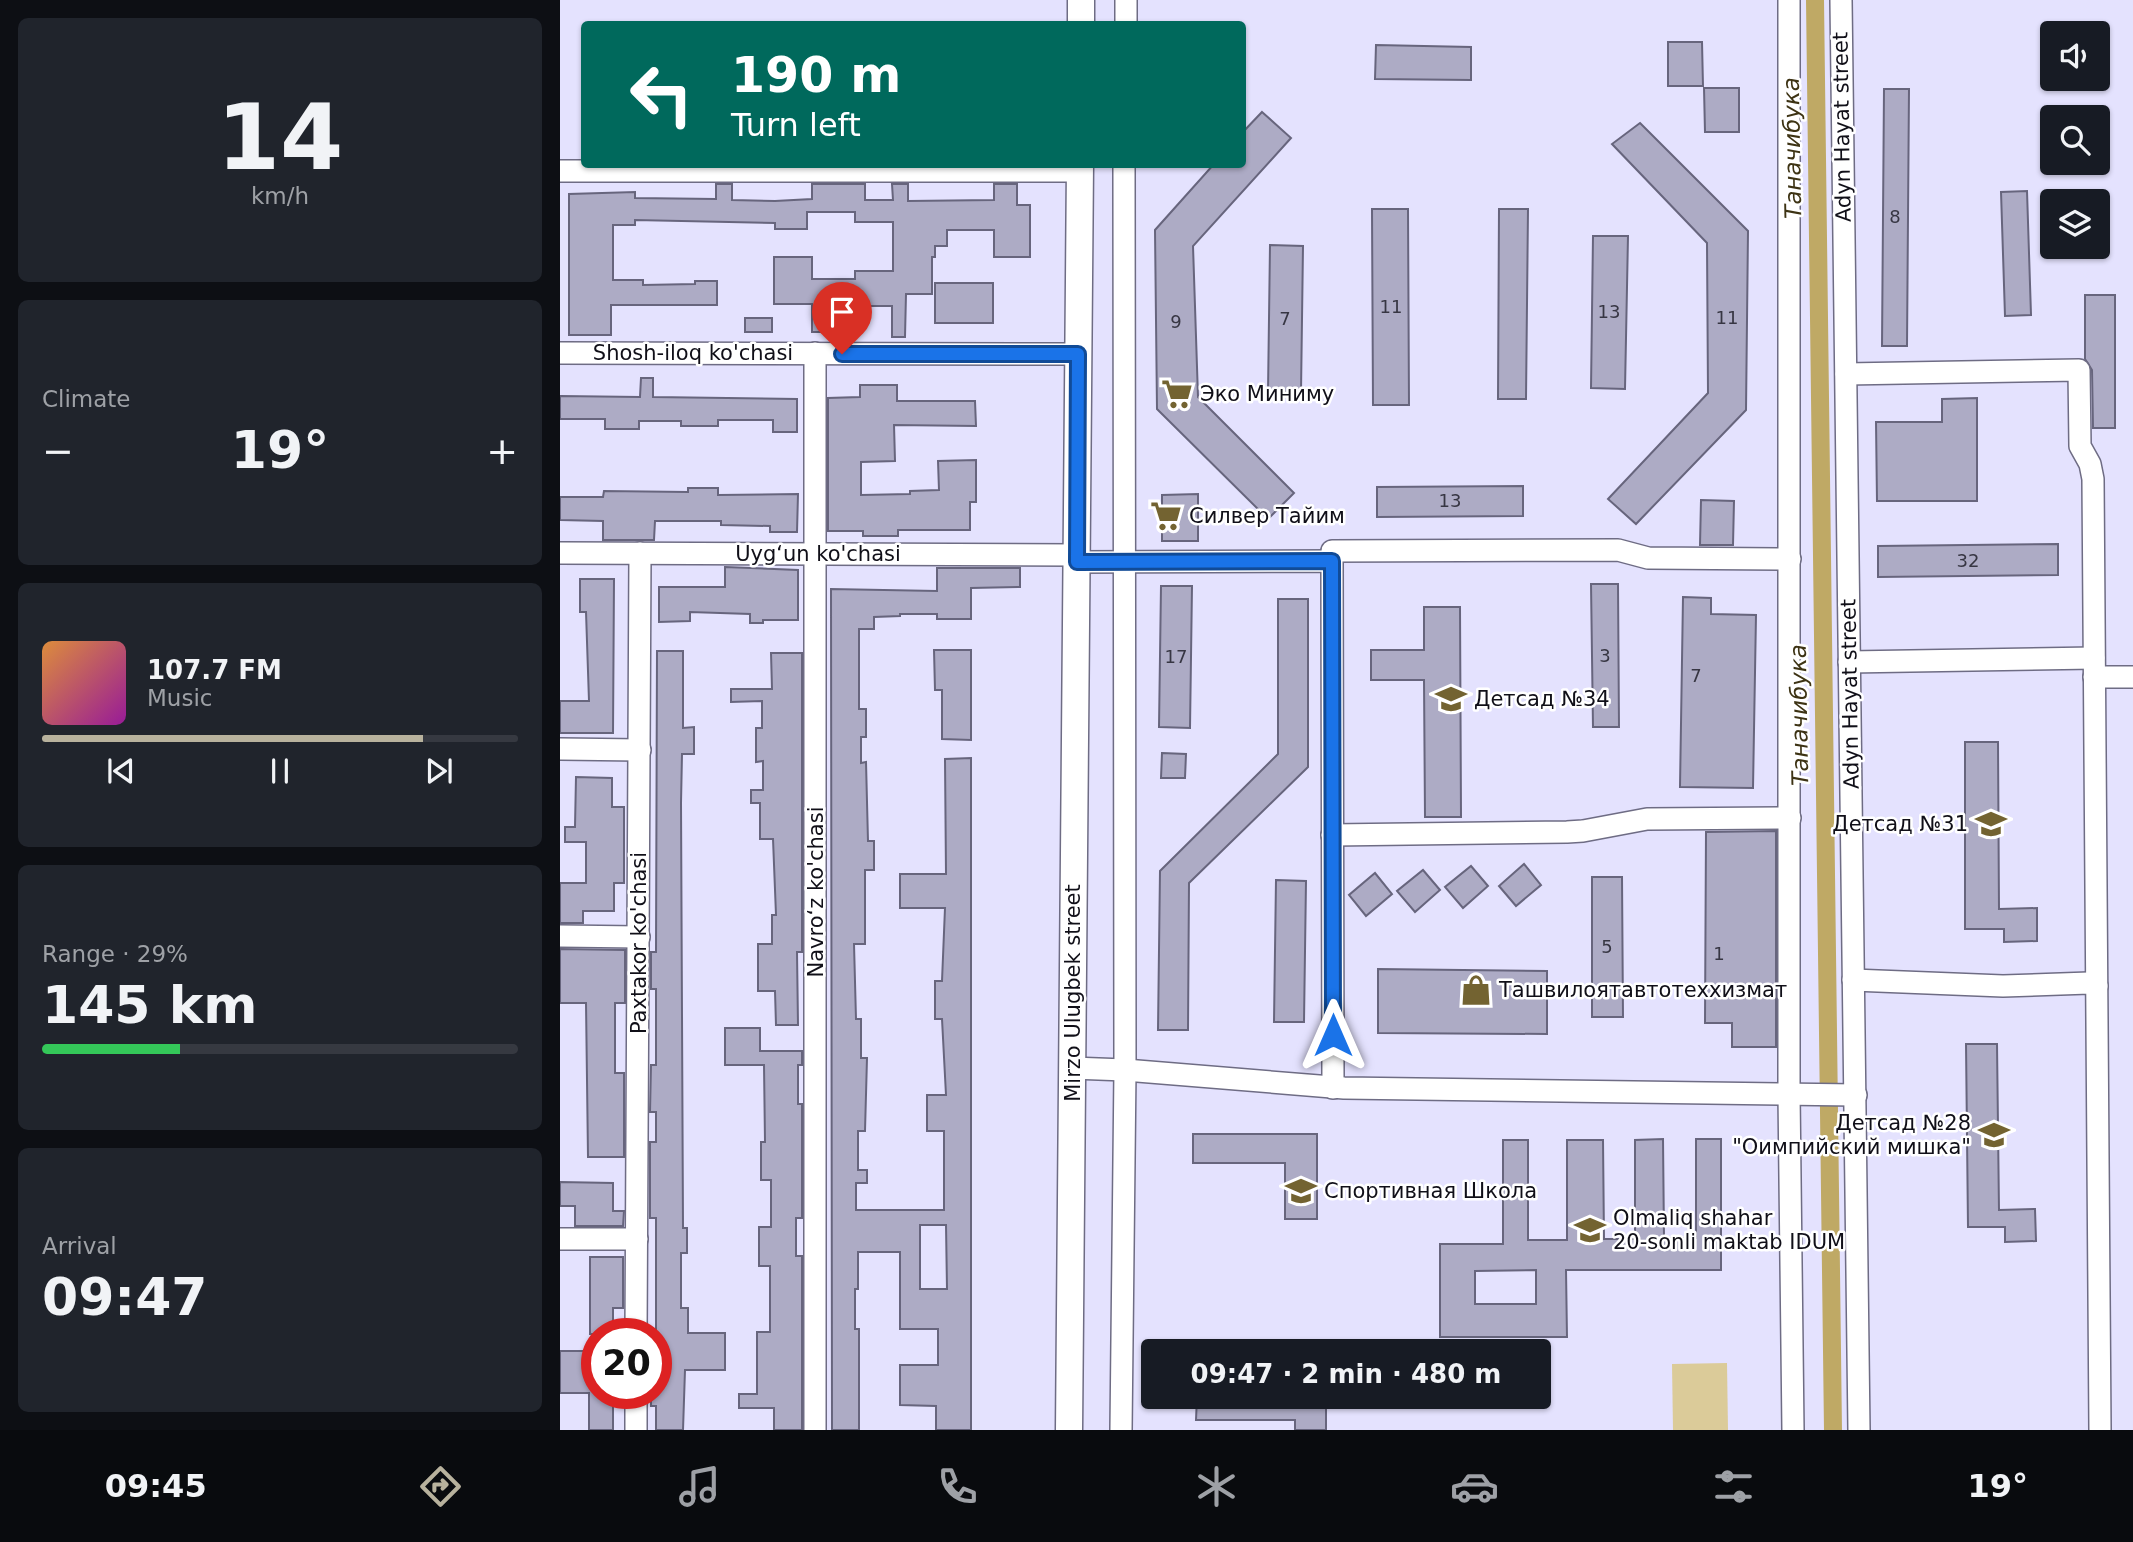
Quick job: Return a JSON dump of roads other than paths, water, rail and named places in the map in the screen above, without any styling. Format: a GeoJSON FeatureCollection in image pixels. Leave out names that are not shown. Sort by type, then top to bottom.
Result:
{"type":"FeatureCollection","features":[{"type":"Feature","properties":{"kind":"main road"},"geometry":{"type":"LineString","coordinates":[[1081,0],[1081,21]]}},
{"type":"Feature","properties":{"kind":"main road","name":"Mirzo Ulugbek street"},"geometry":{"type":"LineString","coordinates":[[1069,1430],[1080,168]]}},
{"type":"Feature","properties":{"kind":"street"},"geometry":{"type":"LineString","coordinates":[[1126,0],[1126,21]]}},
{"type":"Feature","properties":{"kind":"street"},"geometry":{"type":"LineString","coordinates":[[1790,0],[1789,1094],[1794,1430]]}},
{"type":"Feature","properties":{"kind":"street","name":"Adyn Hayat street"},"geometry":{"type":"LineString","coordinates":[[1841,0],[1853,980],[1851,1095],[1859,1430]]}},
{"type":"Feature","properties":{"kind":"street"},"geometry":{"type":"LineString","coordinates":[[560,171],[1080,168]]}},
{"type":"Feature","properties":{"kind":"street"},"geometry":{"type":"LineString","coordinates":[[1121,1430],[1125,1070],[1124,168]]}},
{"type":"Feature","properties":{"kind":"street","name":"Shosh-iloq ko'chasi"},"geometry":{"type":"LineString","coordinates":[[560,353],[1078,354]]}},
{"type":"Feature","properties":{"kind":"street","name":"Navro‘z ko'chasi"},"geometry":{"type":"LineString","coordinates":[[815,353],[815,1430]]}},
{"type":"Feature","properties":{"kind":"street"},"geometry":{"type":"LineString","coordinates":[[1846,374],[2079,370],[2080,446],[2090,464],[2093,479],[2100,1430]]}},
{"type":"Feature","properties":{"kind":"street"},"geometry":{"type":"LineString","coordinates":[[1332,551],[1618,550],[1648,558],[1790,559]]}},
{"type":"Feature","properties":{"kind":"street","name":"Uyg‘un ko'chasi"},"geometry":{"type":"LineString","coordinates":[[560,553],[816,554],[1125,561],[1332,561],[1332,835]]}},
{"type":"Feature","properties":{"kind":"street","name":"Paxtakor ko'chasi"},"geometry":{"type":"LineString","coordinates":[[636,1318],[640,554]]}},
{"type":"Feature","properties":{"kind":"street"},"geometry":{"type":"LineString","coordinates":[[1849,662],[2094,667],[2133,677]]}},
{"type":"Feature","properties":{"kind":"street"},"geometry":{"type":"LineString","coordinates":[[560,750],[639,750]]}},
{"type":"Feature","properties":{"kind":"street"},"geometry":{"type":"LineString","coordinates":[[1333,1088],[1332,835],[1567,832],[1647,819],[1790,818]]}},
{"type":"Feature","properties":{"kind":"street"},"geometry":{"type":"LineString","coordinates":[[560,936],[639,937]]}},
{"type":"Feature","properties":{"kind":"street"},"geometry":{"type":"LineString","coordinates":[[1853,980],[2003,986],[2097,985]]}},
{"type":"Feature","properties":{"kind":"street"},"geometry":{"type":"LineString","coordinates":[[1072,1068],[1333,1088],[1851,1095]]}},
{"type":"Feature","properties":{"kind":"street"},"geometry":{"type":"LineString","coordinates":[[560,1239],[636,1239]]}},
{"type":"Feature","properties":{"kind":"street"},"geometry":{"type":"LineString","coordinates":[[636,1409],[636,1430]]}},
{"type":"Feature","properties":{"kind":"waterway","name":"Таначибука"},"geometry":{"type":"LineString","coordinates":[[1815,0],[1833,1430]]}},
{"type":"Feature","properties":{"kind":"place","name":"Эко Миниму"},"geometry":{"type":"Point","coordinates":[1177,394]}},
{"type":"Feature","properties":{"kind":"place","name":"Силвер Тайим"},"geometry":{"type":"Point","coordinates":[1166,516]}},
{"type":"Feature","properties":{"kind":"place","name":"Детсад №34"},"geometry":{"type":"Point","coordinates":[1451,699]}},
{"type":"Feature","properties":{"kind":"place","name":"Детсад №31"},"geometry":{"type":"Point","coordinates":[1991,824]}},
{"type":"Feature","properties":{"kind":"place","name":"Ташвилоятавтотеххизмат"},"geometry":{"type":"Point","coordinates":[1476,990]}},
{"type":"Feature","properties":{"kind":"place","name":"Детсад №28 \"Оимпийский мишка\""},"geometry":{"type":"Point","coordinates":[1994,1135]}},
{"type":"Feature","properties":{"kind":"place","name":"Спортивная Школа"},"geometry":{"type":"Point","coordinates":[1301,1191]}},
{"type":"Feature","properties":{"kind":"place","name":"Olmaliq shahar 20-sonli maktab IDUM"},"geometry":{"type":"Point","coordinates":[1590,1230]}}]}
